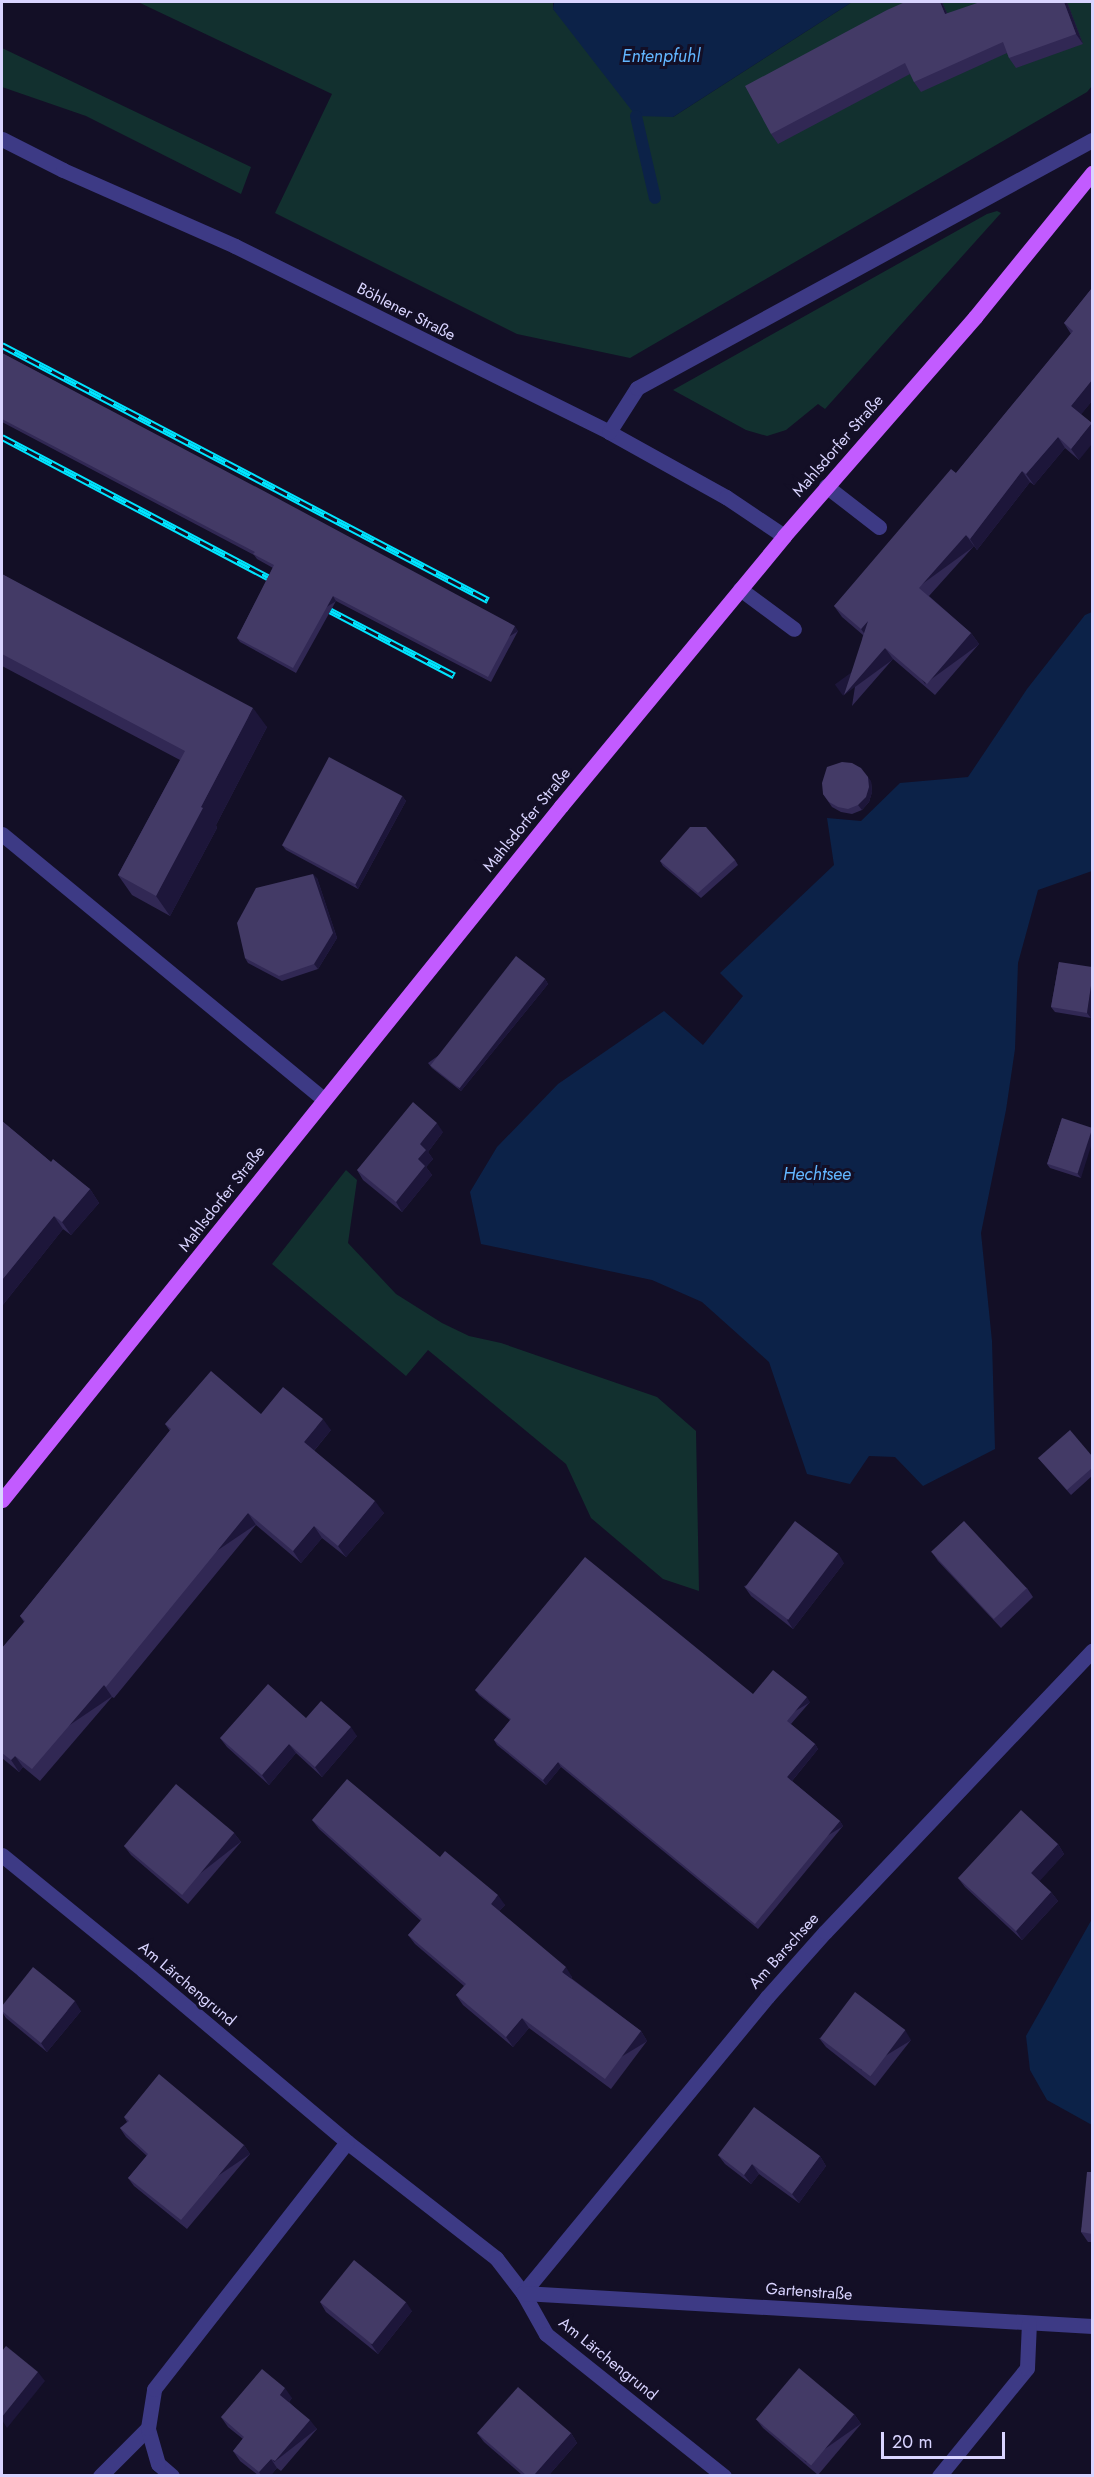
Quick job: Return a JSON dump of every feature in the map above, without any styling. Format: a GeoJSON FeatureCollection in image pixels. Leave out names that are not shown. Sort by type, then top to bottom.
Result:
{"type":"FeatureCollection","features":[{"type":"Feature","properties":{"kind":"main road","name":"Mahlsdorfer Straße"},"geometry":{"type":"LineString","coordinates":[[2,1500],[206,1250],[324,1099],[740,589],[826,486],[975,317],[1092,173]]}},
{"type":"Feature","properties":{"kind":"street","name":"Böhlener Straße"},"geometry":{"type":"LineString","coordinates":[[2,139],[63,170],[235,246],[609,432],[726,497],[784,536]]}},
{"type":"Feature","properties":{"kind":"street"},"geometry":{"type":"LineString","coordinates":[[609,432],[637,388],[1092,140]]}},
{"type":"Feature","properties":{"kind":"street"},"geometry":{"type":"LineString","coordinates":[[826,486],[879,527]]}},
{"type":"Feature","properties":{"kind":"street"},"geometry":{"type":"LineString","coordinates":[[740,589],[794,629]]}},
{"type":"Feature","properties":{"kind":"street"},"geometry":{"type":"LineString","coordinates":[[2,834],[324,1099]]}},
{"type":"Feature","properties":{"kind":"street","name":"Am Barschsee"},"geometry":{"type":"LineString","coordinates":[[523,2293],[789,1973],[1092,1651]]}},
{"type":"Feature","properties":{"kind":"street","name":"Am Lärchengrund"},"geometry":{"type":"LineString","coordinates":[[2,1855],[347,2142],[496,2258],[523,2293],[546,2334],[724,2475]]}},
{"type":"Feature","properties":{"kind":"street"},"geometry":{"type":"LineString","coordinates":[[172,2475],[158,2464],[148,2428],[154,2389],[347,2142]]}},
{"type":"Feature","properties":{"kind":"street","name":"Gartenstraße"},"geometry":{"type":"LineString","coordinates":[[523,2293],[1092,2326]]}},
{"type":"Feature","properties":{"kind":"street"},"geometry":{"type":"LineString","coordinates":[[939,2475],[1027,2368],[1029,2323]]}},
{"type":"Feature","properties":{"kind":"street"},"geometry":{"type":"LineString","coordinates":[[100,2475],[148,2428]]}},
{"type":"Feature","properties":{"kind":"green space"},"geometry":{"type":"Polygon","coordinates":[[[138,2],[553,2],[553,9],[673,117],[852,2],[1092,2],[1092,86],[1087,92],[630,358],[517,334],[275,213],[332,94],[138,2]]]}},
{"type":"Feature","properties":{"kind":"green space"},"geometry":{"type":"Polygon","coordinates":[[[2,48],[251,167],[241,194],[86,116],[2,87],[2,48]]]}},
{"type":"Feature","properties":{"kind":"green space"},"geometry":{"type":"Polygon","coordinates":[[[997,211],[1001,213],[825,409],[818,404],[786,430],[767,436],[746,430],[673,390],[987,214],[997,211]]]}},
{"type":"Feature","properties":{"kind":"green space"},"geometry":{"type":"Polygon","coordinates":[[[346,1170],[357,1180],[348,1243],[396,1294],[442,1323],[469,1336],[501,1343],[657,1397],[696,1431],[699,1591],[663,1579],[591,1518],[566,1464],[428,1350],[406,1376],[272,1264],[346,1170]]]}},
{"type":"Feature","properties":{"kind":"water","name":"Entenpfuhl"},"geometry":{"type":"Polygon","coordinates":[[[554,2],[852,2],[673,117],[636,116],[553,9],[554,2]]]}},
{"type":"Feature","properties":{"kind":"water","name":"Hechtsee"},"geometry":{"type":"Polygon","coordinates":[[[1092,612],[1092,871],[1038,890],[1018,963],[1015,1049],[1006,1110],[981,1233],[992,1341],[995,1449],[923,1486],[895,1457],[869,1456],[850,1484],[807,1474],[769,1362],[702,1302],[652,1280],[481,1244],[470,1192],[497,1147],[558,1084],[664,1011],[703,1045],[743,996],[720,973],[834,865],[827,818],[861,821],[900,783],[968,777],[1027,689],[1085,615],[1092,612]]]}},
{"type":"Feature","properties":{"kind":"water"},"geometry":{"type":"Polygon","coordinates":[[[1092,1919],[1092,2125],[1047,2100],[1030,2070],[1026,2036],[1092,1919]]]}},
{"type":"Feature","properties":{"kind":"building"},"geometry":{"type":"Polygon","coordinates":[[[905,2],[940,2],[945,14],[980,2],[1064,2],[1076,34],[1009,58],[1003,42],[914,82],[905,63],[771,134],[745,86],[905,2]]]}},
{"type":"Feature","properties":{"kind":"building"},"geometry":{"type":"Polygon","coordinates":[[[1092,288],[1092,380],[1071,406],[1092,423],[1071,449],[1058,437],[1026,474],[1022,471],[970,539],[966,535],[919,588],[971,633],[927,684],[885,648],[844,695],[868,621],[861,629],[834,606],[951,469],[956,473],[1073,331],[1064,323],[1092,288]]]}},
{"type":"Feature","properties":{"kind":"building"},"geometry":{"type":"Polygon","coordinates":[[[2,353],[515,626],[488,677],[333,596],[293,668],[237,638],[274,565],[253,554],[255,552],[2,419],[2,353]]]}},
{"type":"Feature","properties":{"kind":"building"},"geometry":{"type":"Polygon","coordinates":[[[2,574],[253,708],[156,896],[118,875],[185,751],[2,654],[2,574]]]}},
{"type":"Feature","properties":{"kind":"building"},"geometry":{"type":"Polygon","coordinates":[[[329,757],[402,796],[355,884],[282,845],[329,757]]]}},
{"type":"Feature","properties":{"kind":"building"},"geometry":{"type":"Polygon","coordinates":[[[842,762],[852,763],[861,768],[868,777],[869,787],[866,797],[858,805],[848,809],[829,802],[823,794],[822,783],[827,767],[842,762]]]}},
{"type":"Feature","properties":{"kind":"building"},"geometry":{"type":"Polygon","coordinates":[[[690,827],[706,827],[735,860],[698,893],[660,861],[690,827]]]}},
{"type":"Feature","properties":{"kind":"building"},"geometry":{"type":"Polygon","coordinates":[[[313,874],[333,933],[314,964],[279,976],[245,958],[237,923],[256,888],[313,874]]]}},
{"type":"Feature","properties":{"kind":"building"},"geometry":{"type":"Polygon","coordinates":[[[516,956],[545,979],[460,1088],[430,1066],[516,956]]]}},
{"type":"Feature","properties":{"kind":"building"},"geometry":{"type":"Polygon","coordinates":[[[1059,962],[1092,967],[1087,1013],[1051,1007],[1059,962]]]}},
{"type":"Feature","properties":{"kind":"building"},"geometry":{"type":"Polygon","coordinates":[[[413,1102],[437,1123],[420,1144],[426,1150],[418,1159],[425,1166],[396,1202],[357,1170],[413,1102]]]}},
{"type":"Feature","properties":{"kind":"building"},"geometry":{"type":"Polygon","coordinates":[[[1062,1118],[1092,1128],[1078,1174],[1047,1164],[1062,1118]]]}},
{"type":"Feature","properties":{"kind":"building"},"geometry":{"type":"Polygon","coordinates":[[[2,1121],[51,1162],[53,1159],[90,1189],[62,1222],[54,1216],[2,1280],[2,1121]]]}},
{"type":"Feature","properties":{"kind":"building"},"geometry":{"type":"Polygon","coordinates":[[[211,1371],[261,1414],[283,1387],[323,1419],[304,1442],[375,1501],[338,1546],[314,1526],[293,1551],[248,1513],[106,1687],[104,1685],[32,1769],[15,1756],[11,1760],[2,1753],[2,1648],[25,1621],[20,1616],[171,1429],[165,1424],[211,1371]]]}},
{"type":"Feature","properties":{"kind":"building"},"geometry":{"type":"Polygon","coordinates":[[[1070,1430],[1092,1456],[1092,1468],[1067,1490],[1038,1458],[1070,1430]]]}},
{"type":"Feature","properties":{"kind":"building"},"geometry":{"type":"Polygon","coordinates":[[[795,1521],[838,1553],[788,1620],[745,1587],[795,1521]]]}},
{"type":"Feature","properties":{"kind":"building"},"geometry":{"type":"Polygon","coordinates":[[[964,1521],[1027,1588],[994,1619],[931,1552],[964,1521]]]}},
{"type":"Feature","properties":{"kind":"building"},"geometry":{"type":"Polygon","coordinates":[[[585,1557],[753,1694],[773,1670],[807,1697],[787,1721],[815,1744],[787,1777],[840,1821],[755,1924],[558,1762],[543,1780],[494,1740],[511,1719],[475,1690],[585,1557]]]}},
{"type":"Feature","properties":{"kind":"building"},"geometry":{"type":"Polygon","coordinates":[[[268,1684],[306,1718],[321,1701],[351,1727],[315,1767],[289,1744],[262,1775],[220,1738],[268,1684]]]}},
{"type":"Feature","properties":{"kind":"building"},"geometry":{"type":"Polygon","coordinates":[[[347,1779],[440,1857],[445,1851],[498,1895],[491,1904],[566,1967],[562,1972],[641,2031],[605,2079],[522,2018],[506,2037],[456,1995],[466,1984],[408,1935],[422,1919],[312,1820],[347,1779]]]}},
{"type":"Feature","properties":{"kind":"building"},"geometry":{"type":"Polygon","coordinates":[[[176,1784],[234,1833],[182,1895],[124,1846],[176,1784]]]}},
{"type":"Feature","properties":{"kind":"building"},"geometry":{"type":"Polygon","coordinates":[[[1021,1810],[1058,1844],[1031,1873],[1051,1892],[1016,1931],[958,1878],[1021,1810]]]}},
{"type":"Feature","properties":{"kind":"building"},"geometry":{"type":"Polygon","coordinates":[[[33,1967],[75,2001],[41,2043],[2,2011],[2,2006],[33,1967]]]}},
{"type":"Feature","properties":{"kind":"building"},"geometry":{"type":"Polygon","coordinates":[[[855,1992],[905,2030],[870,2076],[820,2038],[855,1992]]]}},
{"type":"Feature","properties":{"kind":"building"},"geometry":{"type":"Polygon","coordinates":[[[159,2074],[244,2145],[181,2220],[128,2178],[148,2154],[120,2128],[129,2121],[124,2117],[159,2074]]]}},
{"type":"Feature","properties":{"kind":"building"},"geometry":{"type":"Polygon","coordinates":[[[754,2107],[820,2156],[792,2194],[752,2164],[744,2175],[718,2155],[754,2107]]]}},
{"type":"Feature","properties":{"kind":"building"},"geometry":{"type":"Polygon","coordinates":[[[1087,2172],[1092,2172],[1092,2234],[1081,2232],[1087,2172]]]}},
{"type":"Feature","properties":{"kind":"building"},"geometry":{"type":"Polygon","coordinates":[[[354,2260],[406,2302],[372,2344],[320,2302],[354,2260]]]}},
{"type":"Feature","properties":{"kind":"building"},"geometry":{"type":"Polygon","coordinates":[[[6,2346],[38,2372],[2,2417],[2,2351],[6,2346]]]}},
{"type":"Feature","properties":{"kind":"building"},"geometry":{"type":"Polygon","coordinates":[[[799,2368],[854,2414],[811,2466],[756,2419],[799,2368]]]}},
{"type":"Feature","properties":{"kind":"building"},"geometry":{"type":"Polygon","coordinates":[[[262,2369],[285,2388],[280,2395],[310,2420],[275,2461],[271,2459],[259,2472],[233,2451],[244,2437],[221,2417],[262,2369]]]}},
{"type":"Feature","properties":{"kind":"building"},"geometry":{"type":"Polygon","coordinates":[[[518,2387],[571,2433],[534,2475],[526,2475],[477,2433],[518,2387]]]}},
{"type":"Feature","properties":{"kind":"waterway"},"geometry":{"type":"LineString","coordinates":[[636,116],[655,198]]}},
{"type":"Feature","properties":{"kind":"railway"},"geometry":{"type":"LineString","coordinates":[[2,345],[488,600]]}},
{"type":"Feature","properties":{"kind":"railway"},"geometry":{"type":"LineString","coordinates":[[2,437],[281,584]]}},
{"type":"Feature","properties":{"kind":"railway"},"geometry":{"type":"LineString","coordinates":[[316,603],[454,675]]}}]}
